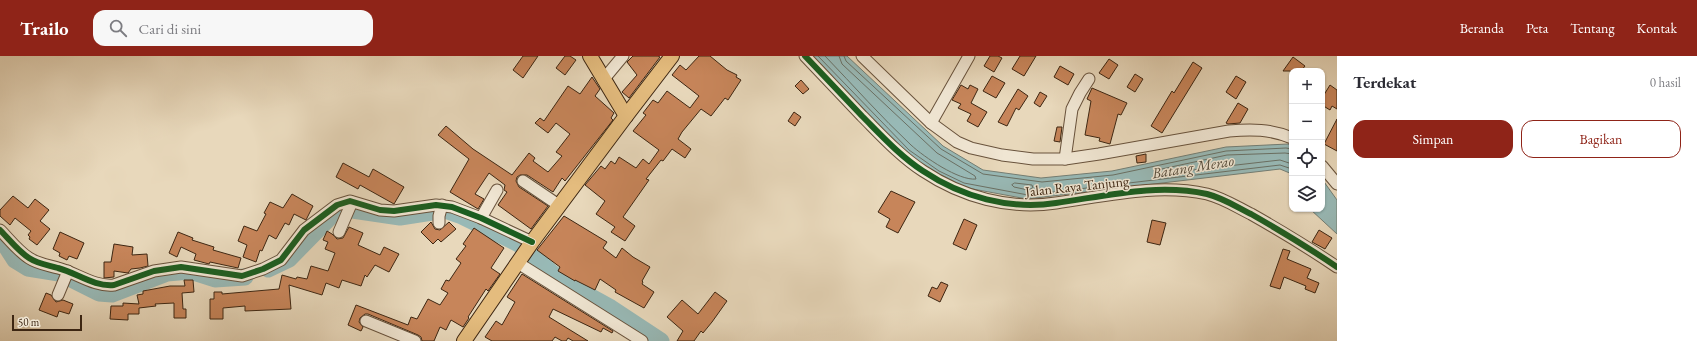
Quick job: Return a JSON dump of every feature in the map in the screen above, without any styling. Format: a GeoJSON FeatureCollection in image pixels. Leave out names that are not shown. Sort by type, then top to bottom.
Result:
{"type":"FeatureCollection","features":[{"type":"Feature","properties":{"kind":"main road"},"geometry":{"type":"LineString","coordinates":[[590,56],[626,116]]}},
{"type":"Feature","properties":{"kind":"main road"},"geometry":{"type":"LineString","coordinates":[[464,341],[531,244],[672,56]]}},
{"type":"Feature","properties":{"kind":"street"},"geometry":{"type":"LineString","coordinates":[[604,80],[623,56]]}},
{"type":"Feature","properties":{"kind":"street","name":"Jalan Raya Tanjung"},"geometry":{"type":"LineString","coordinates":[[805,56],[892,146],[922,171],[954,189],[984,200],[1032,205],[1157,189],[1206,194],[1222,198],[1284,233],[1337,267]]}},
{"type":"Feature","properties":{"kind":"street"},"geometry":{"type":"LineString","coordinates":[[862,56],[931,123],[957,142],[971,148],[1002,155],[1034,159],[1065,159],[1230,131],[1251,129],[1267,130],[1289,137]]}},
{"type":"Feature","properties":{"kind":"street"},"geometry":{"type":"LineString","coordinates":[[931,123],[969,56]]}},
{"type":"Feature","properties":{"kind":"street"},"geometry":{"type":"LineString","coordinates":[[1065,159],[1072,109],[1089,79]]}},
{"type":"Feature","properties":{"kind":"street"},"geometry":{"type":"LineString","coordinates":[[1325,170],[1337,184]]}},
{"type":"Feature","properties":{"kind":"street"},"geometry":{"type":"LineString","coordinates":[[523,181],[560,206]]}},
{"type":"Feature","properties":{"kind":"street"},"geometry":{"type":"LineString","coordinates":[[481,218],[497,190]]}},
{"type":"Feature","properties":{"kind":"street"},"geometry":{"type":"LineString","coordinates":[[0,230],[28,257],[37,262],[66,275],[108,286],[154,271],[181,266],[242,276],[272,266],[281,260],[304,230],[337,205],[344,202],[380,210],[394,211],[436,204],[440,213],[452,207],[481,218],[531,244]]}},
{"type":"Feature","properties":{"kind":"street"},"geometry":{"type":"LineString","coordinates":[[339,232],[352,204]]}},
{"type":"Feature","properties":{"kind":"street"},"geometry":{"type":"LineString","coordinates":[[519,261],[627,337],[642,341]]}},
{"type":"Feature","properties":{"kind":"street"},"geometry":{"type":"LineString","coordinates":[[58,295],[66,275]]}},
{"type":"Feature","properties":{"kind":"street"},"geometry":{"type":"LineString","coordinates":[[366,321],[415,341]]}},
{"type":"Feature","properties":{"kind":"water","name":"Batang Merao"},"geometry":{"type":"Polygon","coordinates":[[[813,56],[847,56],[943,146],[983,170],[1041,178],[1112,171],[1226,147],[1288,144],[1289,173],[1280,169],[1027,199],[962,187],[937,175],[906,153],[813,56]]]}},
{"type":"Feature","properties":{"kind":"water"},"geometry":{"type":"Polygon","coordinates":[[[1325,183],[1337,200],[1337,234],[1313,212],[1325,212],[1325,183]]]}},
{"type":"Feature","properties":{"kind":"building"},"geometry":{"type":"Polygon","coordinates":[[[523,56],[538,56],[523,78],[513,70],[523,56]]]}},
{"type":"Feature","properties":{"kind":"building"},"geometry":{"type":"Polygon","coordinates":[[[565,56],[570,56],[576,60],[565,75],[556,68],[565,56]]]}},
{"type":"Feature","properties":{"kind":"building"},"geometry":{"type":"Polygon","coordinates":[[[633,56],[660,57],[629,98],[622,92],[637,75],[627,62],[633,56]]]}},
{"type":"Feature","properties":{"kind":"building"},"geometry":{"type":"Polygon","coordinates":[[[699,56],[710,56],[727,70],[737,75],[736,77],[741,80],[728,100],[725,98],[711,116],[701,109],[682,132],[678,139],[691,149],[685,158],[672,149],[646,179],[649,180],[623,217],[635,226],[625,241],[611,232],[615,227],[596,214],[605,201],[585,185],[601,166],[605,169],[611,161],[615,164],[619,157],[636,168],[643,159],[649,164],[659,150],[633,131],[646,115],[643,113],[653,100],[658,103],[667,91],[690,108],[699,96],[672,75],[680,65],[686,70],[699,56]]]}},
{"type":"Feature","properties":{"kind":"building"},"geometry":{"type":"Polygon","coordinates":[[[990,56],[998,56],[1002,58],[994,72],[984,66],[990,56]]]}},
{"type":"Feature","properties":{"kind":"building"},"geometry":{"type":"Polygon","coordinates":[[[1020,56],[1036,56],[1024,76],[1012,69],[1020,56]]]}},
{"type":"Feature","properties":{"kind":"building"},"geometry":{"type":"Polygon","coordinates":[[[1293,57],[1305,66],[1303,68],[1289,68],[1289,71],[1283,71],[1293,57]]]}},
{"type":"Feature","properties":{"kind":"building"},"geometry":{"type":"Polygon","coordinates":[[[1109,59],[1118,65],[1109,79],[1099,73],[1109,59]]]}},
{"type":"Feature","properties":{"kind":"building"},"geometry":{"type":"Polygon","coordinates":[[[1193,62],[1202,68],[1162,133],[1151,126],[1172,91],[1174,93],[1193,62]]]}},
{"type":"Feature","properties":{"kind":"building"},"geometry":{"type":"Polygon","coordinates":[[[1060,66],[1074,74],[1068,85],[1054,77],[1060,66]]]}},
{"type":"Feature","properties":{"kind":"building"},"geometry":{"type":"Polygon","coordinates":[[[1135,74],[1143,79],[1135,92],[1127,87],[1135,74]]]}},
{"type":"Feature","properties":{"kind":"building"},"geometry":{"type":"Polygon","coordinates":[[[992,76],[1005,83],[996,98],[983,91],[992,76]]]}},
{"type":"Feature","properties":{"kind":"building"},"geometry":{"type":"Polygon","coordinates":[[[1236,76],[1246,82],[1236,99],[1226,92],[1236,76]]]}},
{"type":"Feature","properties":{"kind":"building"},"geometry":{"type":"Polygon","coordinates":[[[592,77],[600,89],[595,96],[614,113],[611,118],[613,120],[565,181],[562,178],[553,192],[527,175],[520,175],[517,177],[516,181],[519,187],[548,206],[531,229],[498,205],[507,192],[504,190],[505,185],[489,173],[475,194],[484,199],[478,209],[450,192],[469,159],[438,135],[446,126],[473,149],[512,175],[529,153],[535,158],[533,161],[548,172],[562,156],[556,152],[570,134],[556,123],[548,133],[535,123],[540,118],[544,121],[568,86],[580,94],[592,77]]]}},
{"type":"Feature","properties":{"kind":"building"},"geometry":{"type":"Polygon","coordinates":[[[801,80],[809,89],[803,94],[795,86],[801,80]]]}},
{"type":"Feature","properties":{"kind":"building"},"geometry":{"type":"Polygon","coordinates":[[[961,85],[968,89],[970,85],[978,89],[971,103],[987,112],[978,127],[967,121],[971,114],[958,108],[961,104],[952,100],[961,85]]]}},
{"type":"Feature","properties":{"kind":"building"},"geometry":{"type":"Polygon","coordinates":[[[1330,85],[1337,90],[1337,109],[1332,106],[1330,110],[1325,107],[1325,93],[1330,85]]]}},
{"type":"Feature","properties":{"kind":"building"},"geometry":{"type":"Polygon","coordinates":[[[1092,88],[1127,103],[1121,115],[1118,114],[1110,144],[1099,141],[1100,138],[1085,135],[1091,101],[1087,99],[1092,88]]]}},
{"type":"Feature","properties":{"kind":"building"},"geometry":{"type":"Polygon","coordinates":[[[1018,89],[1028,96],[1019,110],[1016,108],[1007,126],[998,122],[1018,89]]]}},
{"type":"Feature","properties":{"kind":"building"},"geometry":{"type":"Polygon","coordinates":[[[1040,92],[1047,96],[1040,107],[1034,103],[1040,92]]]}},
{"type":"Feature","properties":{"kind":"building"},"geometry":{"type":"Polygon","coordinates":[[[1238,103],[1248,109],[1240,123],[1226,123],[1238,103]]]}},
{"type":"Feature","properties":{"kind":"building"},"geometry":{"type":"Polygon","coordinates":[[[794,112],[801,117],[795,126],[788,121],[794,112]]]}},
{"type":"Feature","properties":{"kind":"building"},"geometry":{"type":"Polygon","coordinates":[[[1337,119],[1337,151],[1325,145],[1337,119]]]}},
{"type":"Feature","properties":{"kind":"building"},"geometry":{"type":"Polygon","coordinates":[[[1057,127],[1062,127],[1060,142],[1054,141],[1057,127]]]}},
{"type":"Feature","properties":{"kind":"building"},"geometry":{"type":"Polygon","coordinates":[[[1146,154],[1146,162],[1137,163],[1136,156],[1146,154]]]}},
{"type":"Feature","properties":{"kind":"building"},"geometry":{"type":"Polygon","coordinates":[[[343,163],[369,177],[373,169],[404,187],[394,204],[360,185],[358,189],[336,177],[343,163]]]}},
{"type":"Feature","properties":{"kind":"building"},"geometry":{"type":"Polygon","coordinates":[[[891,191],[915,202],[898,233],[886,227],[890,219],[878,212],[891,191]]]}},
{"type":"Feature","properties":{"kind":"building"},"geometry":{"type":"Polygon","coordinates":[[[292,194],[313,206],[306,220],[294,214],[289,225],[285,223],[276,239],[269,235],[262,251],[260,250],[256,262],[243,257],[247,245],[238,241],[244,226],[257,231],[266,214],[264,213],[270,202],[283,208],[292,194]]]}},
{"type":"Feature","properties":{"kind":"building"},"geometry":{"type":"Polygon","coordinates":[[[13,196],[28,208],[35,199],[49,210],[40,221],[50,229],[37,245],[29,239],[30,237],[28,235],[31,231],[15,218],[10,225],[0,216],[0,210],[13,196]]]}},
{"type":"Feature","properties":{"kind":"building"},"geometry":{"type":"Polygon","coordinates":[[[564,216],[607,242],[603,248],[616,258],[622,248],[633,257],[650,267],[642,281],[642,284],[654,292],[644,308],[615,292],[616,290],[600,279],[595,290],[575,281],[558,271],[560,267],[537,250],[564,216]]]}},
{"type":"Feature","properties":{"kind":"building"},"geometry":{"type":"Polygon","coordinates":[[[964,219],[977,225],[966,250],[953,244],[964,219]]]}},
{"type":"Feature","properties":{"kind":"building"},"geometry":{"type":"Polygon","coordinates":[[[1152,220],[1166,223],[1160,245],[1147,242],[1152,220]]]}},
{"type":"Feature","properties":{"kind":"building"},"geometry":{"type":"Polygon","coordinates":[[[431,222],[435,229],[440,230],[449,222],[456,229],[441,242],[438,239],[433,244],[421,232],[431,222]]]}},
{"type":"Feature","properties":{"kind":"building"},"geometry":{"type":"Polygon","coordinates":[[[349,227],[363,233],[358,245],[380,255],[384,247],[399,254],[389,272],[375,265],[367,277],[365,275],[361,286],[342,280],[339,288],[326,283],[322,295],[289,285],[291,309],[245,311],[245,306],[223,308],[223,319],[210,319],[210,299],[214,299],[214,292],[222,292],[222,294],[279,289],[282,275],[296,279],[297,277],[307,279],[311,266],[328,271],[335,253],[325,249],[328,242],[323,240],[327,231],[337,239],[343,238],[349,227]]]}},
{"type":"Feature","properties":{"kind":"building"},"geometry":{"type":"Polygon","coordinates":[[[474,228],[504,248],[491,268],[500,274],[488,291],[486,289],[463,327],[451,320],[446,330],[440,327],[434,341],[422,341],[421,337],[418,335],[368,314],[365,314],[360,318],[359,322],[363,327],[361,331],[348,325],[356,305],[408,325],[411,317],[417,319],[428,299],[440,305],[448,293],[441,289],[446,280],[449,281],[461,263],[456,259],[466,246],[463,244],[474,228]]]}},
{"type":"Feature","properties":{"kind":"building"},"geometry":{"type":"Polygon","coordinates":[[[1319,230],[1332,238],[1325,249],[1312,242],[1319,230]]]}},
{"type":"Feature","properties":{"kind":"building"},"geometry":{"type":"Polygon","coordinates":[[[60,232],[84,243],[77,259],[69,256],[67,260],[59,256],[60,253],[53,249],[60,232]]]}},
{"type":"Feature","properties":{"kind":"building"},"geometry":{"type":"Polygon","coordinates":[[[178,232],[193,238],[192,240],[214,247],[213,250],[241,258],[238,268],[210,262],[209,264],[194,260],[196,254],[181,247],[177,257],[169,253],[178,232]]]}},
{"type":"Feature","properties":{"kind":"building"},"geometry":{"type":"Polygon","coordinates":[[[114,244],[133,247],[132,255],[147,254],[148,266],[131,269],[128,273],[114,271],[114,277],[104,278],[104,262],[111,262],[114,244]]]}},
{"type":"Feature","properties":{"kind":"building"},"geometry":{"type":"Polygon","coordinates":[[[1283,249],[1290,251],[1287,259],[1311,269],[1307,278],[1319,283],[1315,293],[1305,289],[1306,286],[1284,277],[1280,289],[1270,286],[1283,249]]]}},
{"type":"Feature","properties":{"kind":"building"},"geometry":{"type":"Polygon","coordinates":[[[522,274],[613,331],[612,333],[603,328],[601,332],[553,309],[549,317],[588,341],[573,341],[568,338],[566,341],[562,341],[555,337],[552,341],[492,341],[485,337],[496,321],[502,325],[515,302],[507,297],[522,274]]]}},
{"type":"Feature","properties":{"kind":"building"},"geometry":{"type":"Polygon","coordinates":[[[184,280],[193,280],[194,292],[182,293],[183,309],[186,309],[186,318],[174,318],[174,303],[155,304],[156,306],[139,308],[139,314],[128,314],[128,320],[110,319],[111,306],[123,306],[123,303],[139,304],[137,295],[143,294],[143,291],[170,286],[185,286],[184,280]]]}},
{"type":"Feature","properties":{"kind":"building"},"geometry":{"type":"Polygon","coordinates":[[[941,282],[948,285],[940,302],[928,296],[932,287],[937,289],[941,282]]]}},
{"type":"Feature","properties":{"kind":"building"},"geometry":{"type":"Polygon","coordinates":[[[715,292],[727,301],[712,322],[703,333],[701,331],[694,341],[677,341],[683,331],[667,317],[682,300],[698,314],[715,292]]]}},
{"type":"Feature","properties":{"kind":"building"},"geometry":{"type":"Polygon","coordinates":[[[46,293],[51,295],[56,302],[63,300],[73,304],[69,314],[59,311],[57,317],[39,310],[46,293]]]}},
{"type":"Feature","properties":{"kind":"waterway"},"geometry":{"type":"LineString","coordinates":[[268,269],[289,259],[339,208],[400,217],[445,210],[462,216],[519,244],[560,280],[611,308],[661,341]]}},
{"type":"Feature","properties":{"kind":"waterway"},"geometry":{"type":"LineString","coordinates":[[0,237],[15,260],[28,268],[59,273],[99,293],[112,294],[167,273],[190,271],[215,279],[245,277]]}},
{"type":"Feature","properties":{"kind":"cycle path"},"geometry":{"type":"LineString","coordinates":[[805,56],[862,116],[906,159],[923,171],[954,188],[986,199],[1021,205],[1056,203],[1150,190],[1188,191],[1207,194],[1224,200],[1251,214],[1337,267]]}},
{"type":"Feature","properties":{"kind":"cycle path"},"geometry":{"type":"LineString","coordinates":[[0,230],[21,252],[32,260],[65,270],[93,282],[107,285],[114,285],[154,271],[181,267],[242,276],[263,269],[281,260],[304,230],[337,205],[350,201],[380,210],[394,211],[436,205],[452,207],[481,218],[532,242]]}}]}
